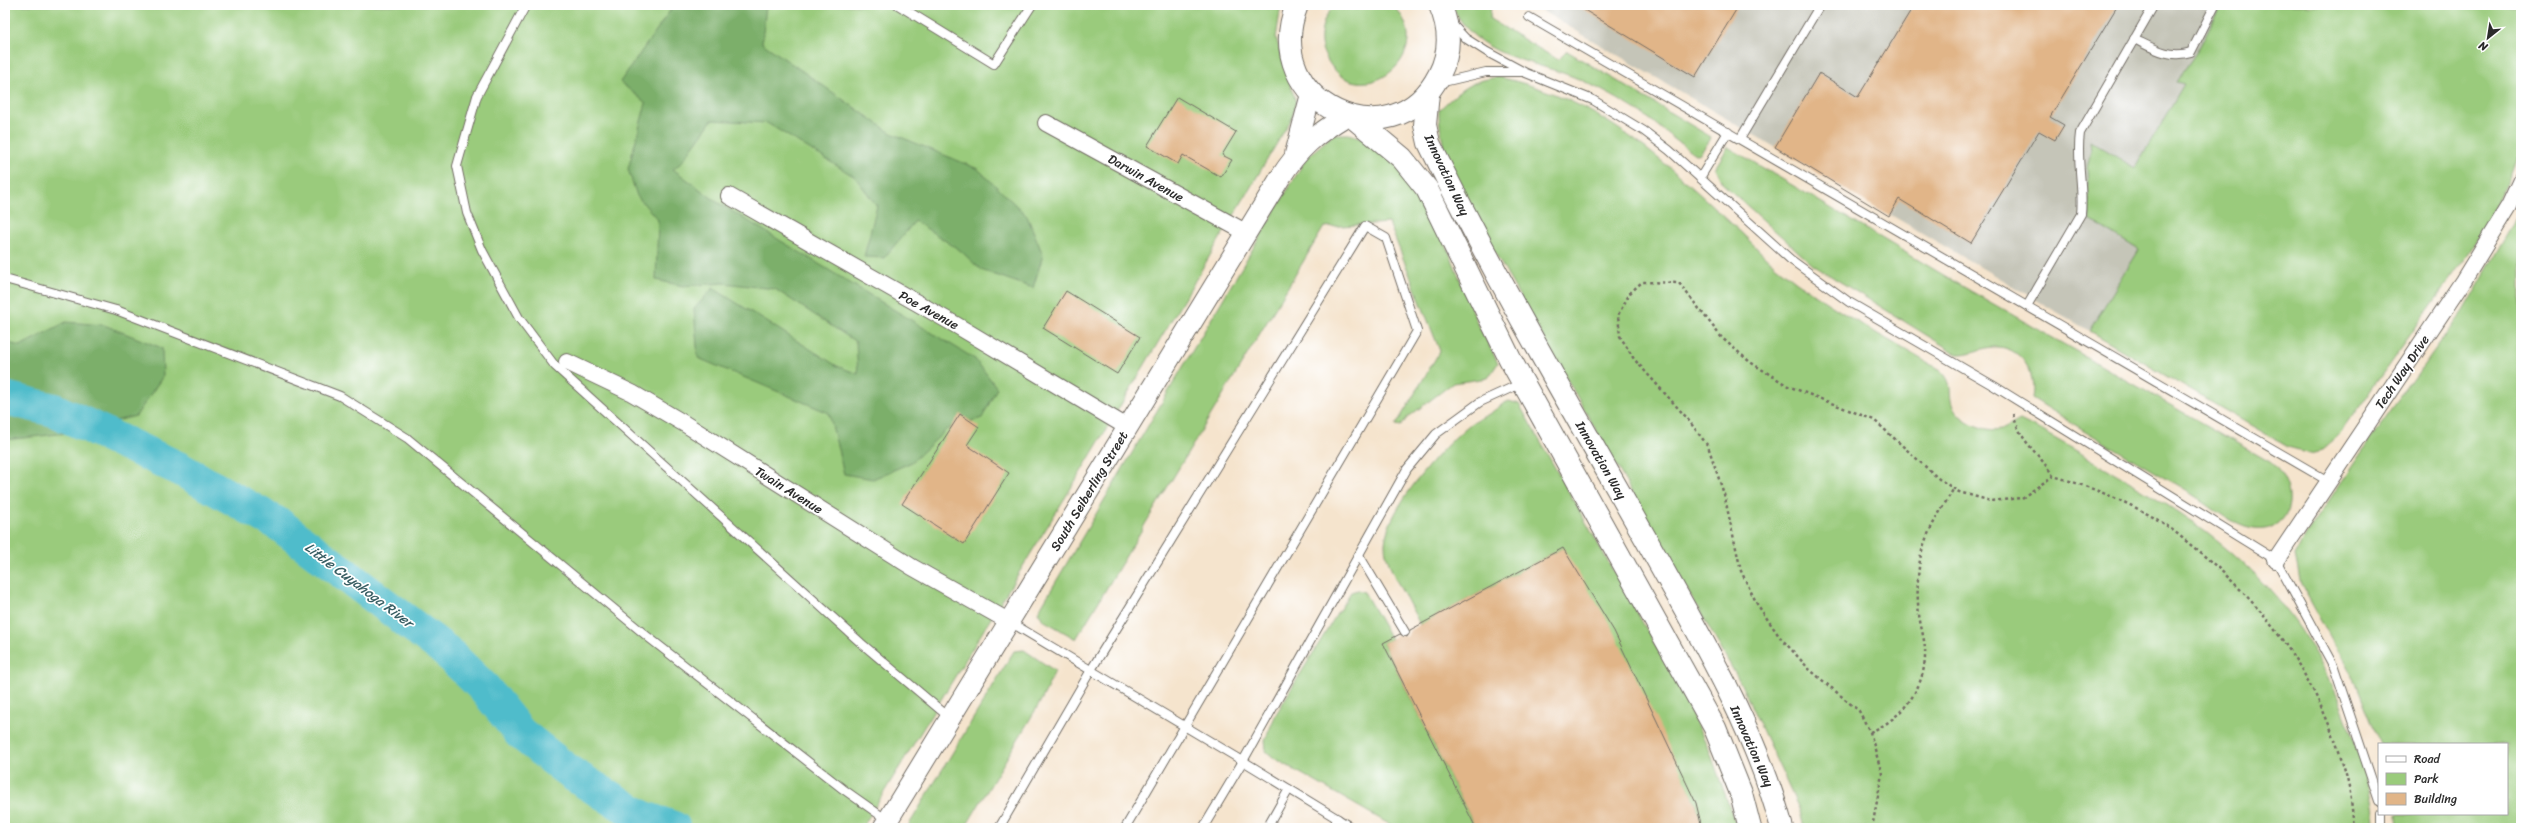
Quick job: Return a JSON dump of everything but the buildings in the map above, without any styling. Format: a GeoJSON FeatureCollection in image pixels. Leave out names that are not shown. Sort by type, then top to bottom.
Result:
{"type":"FeatureCollection","features":[{"type":"Feature","properties":{"kind":"main road"},"geometry":{"type":"LineString","coordinates":[[1294,8],[1289,36],[1291,58],[1298,77],[1311,94],[1331,109],[1350,117],[1367,119],[1394,115],[1418,102],[1430,89],[1446,56],[1448,42],[1442,10]]}},
{"type":"Feature","properties":{"kind":"main road","name":"Innovation Way"},"geometry":{"type":"LineString","coordinates":[[1430,89],[1426,131],[1436,156],[1502,286],[1678,598],[1729,694],[1772,790],[1782,828]]}},
{"type":"Feature","properties":{"kind":"main road","name":"Innovation Way"},"geometry":{"type":"LineString","coordinates":[[1350,117],[1402,158],[1427,188],[1470,281],[1523,382],[1715,728],[1741,793],[1750,828]]}},
{"type":"Feature","properties":{"kind":"street","name":"South Seiberling Street"},"geometry":{"type":"LineString","coordinates":[[1295,155],[1311,94]]}},
{"type":"Feature","properties":{"kind":"street","name":"South Seiberling Street"},"geometry":{"type":"LineString","coordinates":[[886,824],[1127,427],[1295,155],[1319,132],[1350,117]]}},
{"type":"Feature","properties":{"kind":"street","name":"Darwin Avenue"},"geometry":{"type":"LineString","coordinates":[[1046,123],[1247,233]]}},
{"type":"Feature","properties":{"kind":"street","name":"Tech Way Drive"},"geometry":{"type":"LineString","coordinates":[[2276,560],[2463,281],[2509,206],[2521,180]]}},
{"type":"Feature","properties":{"kind":"street","name":"Poe Avenue"},"geometry":{"type":"LineString","coordinates":[[729,196],[956,325],[1127,427]]}},
{"type":"Feature","properties":{"kind":"street","name":"Twain Avenue"},"geometry":{"type":"LineString","coordinates":[[567,362],[632,393],[678,420],[912,567],[1010,622]]}},
{"type":"Feature","properties":{"kind":"lane"},"geometry":{"type":"LineString","coordinates":[[526,5],[478,96],[457,166],[467,213],[482,250],[519,318],[555,366],[861,643],[951,718]]}},
{"type":"Feature","properties":{"kind":"lane"},"geometry":{"type":"LineString","coordinates":[[898,5],[994,64],[1032,5]]}},
{"type":"Feature","properties":{"kind":"lane"},"geometry":{"type":"LineString","coordinates":[[1740,139],[1820,5]]}},
{"type":"Feature","properties":{"kind":"lane"},"geometry":{"type":"LineString","coordinates":[[2027,306],[2081,214],[2082,201],[2078,149],[2080,133],[2154,5]]}},
{"type":"Feature","properties":{"kind":"lane"},"geometry":{"type":"LineString","coordinates":[[2134,39],[2163,54],[2182,55],[2191,52],[2215,5]]}},
{"type":"Feature","properties":{"kind":"lane"},"geometry":{"type":"LineString","coordinates":[[1442,10],[1472,44],[1526,72],[1593,100],[1629,121],[1669,150],[1772,243],[1829,289],[2009,396],[2276,560],[2334,667],[2378,798]]}},
{"type":"Feature","properties":{"kind":"lane"},"geometry":{"type":"LineString","coordinates":[[1529,17],[2328,482]]}},
{"type":"Feature","properties":{"kind":"lane"},"geometry":{"type":"LineString","coordinates":[[1430,89],[1457,77],[1486,72],[1526,72]]}},
{"type":"Feature","properties":{"kind":"lane"},"geometry":{"type":"LineString","coordinates":[[1700,178],[1728,132]]}},
{"type":"Feature","properties":{"kind":"lane"},"geometry":{"type":"LineString","coordinates":[[999,828],[1091,670],[1365,226],[1386,238],[1417,331],[1125,828]]}},
{"type":"Feature","properties":{"kind":"lane"},"geometry":{"type":"LineString","coordinates":[[5,279],[116,310],[340,396],[407,438],[648,636],[886,824]]}},
{"type":"Feature","properties":{"kind":"lane"},"geometry":{"type":"LineString","coordinates":[[1204,828],[1407,469],[1436,434],[1480,402],[1523,382]]}},
{"type":"Feature","properties":{"kind":"lane"},"geometry":{"type":"LineString","coordinates":[[1359,555],[1405,632]]}},
{"type":"Feature","properties":{"kind":"lane"},"geometry":{"type":"LineString","coordinates":[[1010,622],[1185,726],[1352,828]]}},
{"type":"Feature","properties":{"kind":"lane"},"geometry":{"type":"LineString","coordinates":[[1267,828],[1289,789]]}},
{"type":"Feature","properties":{"kind":"lane"},"geometry":{"type":"LineString","coordinates":[[2382,815],[2382,828]]}},
{"type":"Feature","properties":{"kind":"lane"},"geometry":{"type":"LineString","coordinates":[[1332,828],[1338,819]]}},
{"type":"Feature","properties":{"kind":"path"},"geometry":{"type":"LineString","coordinates":[[1872,828],[1882,774],[1870,732],[1859,711],[1809,669],[1779,636],[1757,604],[1741,571],[1724,494],[1708,446],[1686,417],[1634,359],[1620,336],[1618,315],[1630,293],[1642,282],[1679,283],[1722,338],[1750,362],[1788,386],[1874,420],[1939,479],[1954,488],[1991,501],[2022,498],[2053,476]]}},
{"type":"Feature","properties":{"kind":"path"},"geometry":{"type":"LineString","coordinates":[[2009,396],[2017,430],[2028,447],[2044,461],[2053,476],[2128,504],[2160,521],[2229,576],[2278,631],[2312,687],[2334,734],[2347,776],[2354,828]]}},
{"type":"Feature","properties":{"kind":"path"},"geometry":{"type":"LineString","coordinates":[[1870,732],[1883,727],[1898,716],[1912,698],[1922,675],[1925,657],[1917,590],[1920,558],[1930,528],[1954,488]]}},
{"type":"Feature","properties":{"kind":"shaded area"},"geometry":{"type":"Polygon","coordinates":[[[1532,5],[2521,5],[2521,149],[2512,174],[2473,247],[2338,436],[2322,450],[2310,453],[2288,447],[1532,5]]]}},
{"type":"Feature","properties":{"kind":"green space"},"geometry":{"type":"Polygon","coordinates":[[[5,5],[1281,5],[1276,38],[1296,102],[1292,118],[1079,475],[862,828],[5,828],[5,5]]]}},
{"type":"Feature","properties":{"kind":"green space"},"geometry":{"type":"Polygon","coordinates":[[[674,5],[766,5],[762,43],[891,133],[978,169],[1027,216],[1043,255],[1033,288],[981,270],[961,251],[915,221],[884,258],[864,257],[877,206],[855,177],[767,123],[712,120],[681,163],[673,169],[717,202],[975,359],[997,388],[982,418],[947,429],[912,462],[873,479],[844,474],[829,413],[698,358],[694,309],[713,288],[837,366],[858,374],[856,342],[775,289],[724,283],[683,286],[656,280],[658,220],[637,196],[628,169],[646,103],[620,82],[674,5]]]}},
{"type":"Feature","properties":{"kind":"green space"},"geometry":{"type":"Polygon","coordinates":[[[1336,5],[1392,5],[1405,22],[1408,39],[1404,55],[1394,69],[1380,78],[1364,82],[1347,79],[1332,67],[1324,53],[1321,38],[1322,27],[1326,17],[1336,5]]]}},
{"type":"Feature","properties":{"kind":"green space"},"geometry":{"type":"Polygon","coordinates":[[[1452,5],[1491,5],[1490,19],[1558,60],[1567,51],[1711,137],[1710,140],[1699,155],[1695,154],[1645,116],[1598,88],[1570,75],[1520,60],[1497,51],[1471,33],[1462,23],[1452,5]]]}},
{"type":"Feature","properties":{"kind":"green space"},"geometry":{"type":"Polygon","coordinates":[[[2221,5],[2521,5],[2521,149],[2512,174],[2473,247],[2338,436],[2322,450],[2310,453],[2288,447],[2089,331],[2139,250],[2090,220],[2087,167],[2091,151],[2090,141],[2135,168],[2184,84],[2176,82],[2198,50],[2221,5]]]}},
{"type":"Feature","properties":{"kind":"green space"},"geometry":{"type":"Polygon","coordinates":[[[1498,77],[1534,86],[1566,99],[1597,115],[1654,154],[1739,230],[1771,262],[1796,282],[1856,321],[1940,370],[1948,379],[1953,406],[1956,411],[1967,421],[1974,425],[1995,430],[2006,428],[2020,420],[2040,430],[2142,489],[2182,515],[2218,542],[2252,571],[2281,604],[2308,640],[2331,682],[2363,766],[2369,789],[2375,828],[1804,828],[1800,811],[1740,682],[1463,197],[1443,151],[1439,110],[1472,84],[1498,77]]]}},
{"type":"Feature","properties":{"kind":"green space"},"geometry":{"type":"Polygon","coordinates":[[[1334,134],[1349,134],[1367,139],[1418,184],[1450,254],[1476,320],[1498,363],[1488,378],[1453,383],[1407,418],[1401,426],[1396,425],[1440,351],[1389,223],[1324,227],[1076,639],[1043,620],[1038,612],[1307,157],[1334,134]]]}},
{"type":"Feature","properties":{"kind":"green space"},"geometry":{"type":"Polygon","coordinates":[[[1728,147],[1962,286],[2270,462],[2281,473],[2287,486],[2289,498],[2288,510],[2282,520],[2273,527],[2261,529],[2245,527],[2231,521],[2193,495],[2032,398],[2032,379],[2029,370],[2025,362],[2012,351],[1993,347],[1957,354],[1813,265],[1722,183],[1715,168],[1728,147]]]}},
{"type":"Feature","properties":{"kind":"green space"},"geometry":{"type":"Polygon","coordinates":[[[2521,206],[2521,828],[2398,828],[2397,815],[2508,815],[2508,743],[2380,743],[2357,685],[2301,584],[2295,555],[2309,530],[2378,428],[2463,311],[2512,226],[2521,206]]]}},
{"type":"Feature","properties":{"kind":"green space"},"geometry":{"type":"Polygon","coordinates":[[[66,322],[104,325],[162,348],[163,376],[136,416],[67,433],[5,440],[5,342],[20,346],[66,322]]]}},
{"type":"Feature","properties":{"kind":"green space"},"geometry":{"type":"Polygon","coordinates":[[[1509,401],[1519,404],[1670,671],[1709,749],[1737,828],[1702,828],[1696,803],[1563,548],[1420,625],[1389,564],[1385,544],[1388,530],[1405,497],[1417,480],[1444,449],[1470,424],[1509,401]]]}},
{"type":"Feature","properties":{"kind":"green space"},"geometry":{"type":"Polygon","coordinates":[[[1358,590],[1364,592],[1391,639],[1383,643],[1476,828],[1396,828],[1274,758],[1266,751],[1265,740],[1276,714],[1351,592],[1358,590]]]}},
{"type":"Feature","properties":{"kind":"green space"},"geometry":{"type":"Polygon","coordinates":[[[1024,650],[1055,671],[1042,699],[965,828],[907,828],[1014,651],[1024,650]]]}},
{"type":"Feature","properties":{"kind":"waterway","name":"Little Cuyahoga River"},"geometry":{"type":"LineString","coordinates":[[5,398],[54,410],[180,469],[280,525],[446,651],[485,689],[520,733],[572,774],[642,817],[674,828]]}}]}
